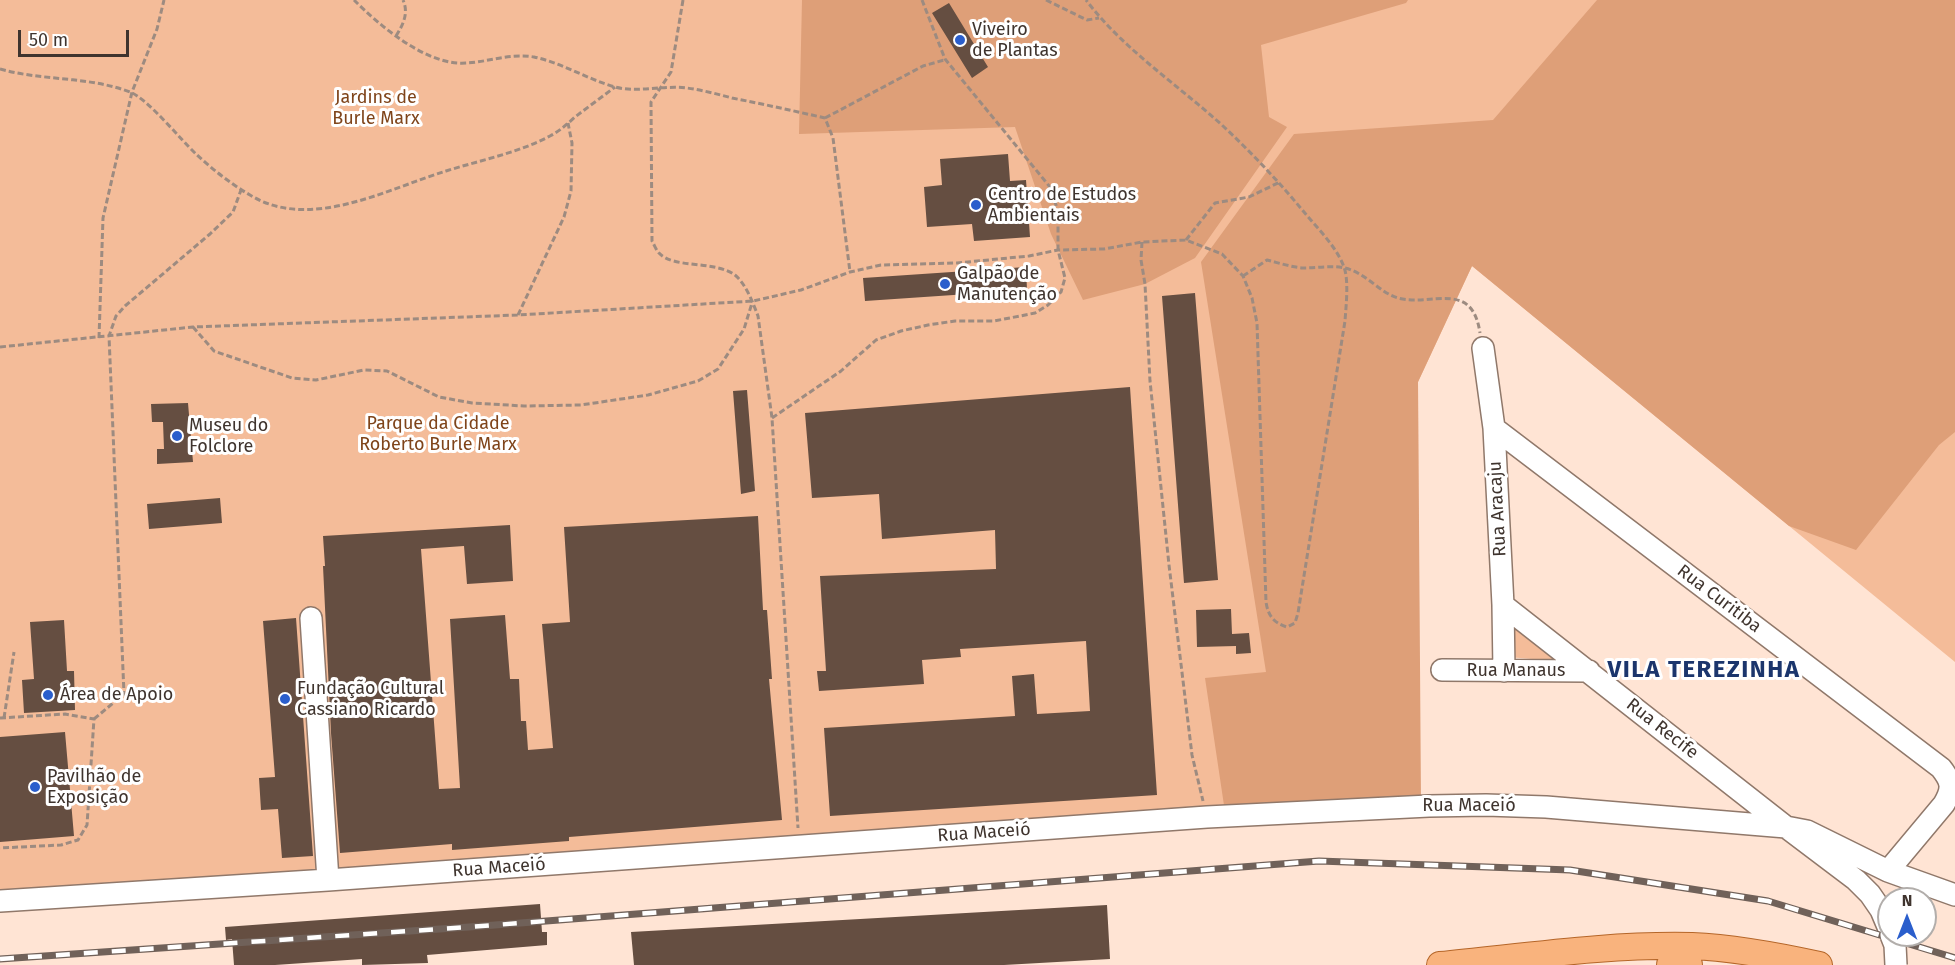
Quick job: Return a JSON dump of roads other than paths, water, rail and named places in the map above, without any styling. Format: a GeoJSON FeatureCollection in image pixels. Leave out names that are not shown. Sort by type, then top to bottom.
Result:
{"type":"FeatureCollection","features":[{"type":"Feature","properties":{"kind":"main road"},"geometry":{"type":"LineString","coordinates":[[1440,965],[1665,946],[1718,948],[1820,965]]}},
{"type":"Feature","properties":{"kind":"main road"},"geometry":{"type":"LineString","coordinates":[[1670,965],[1689,965]]}},
{"type":"Feature","properties":{"kind":"street","name":"Rua Aracaju"},"geometry":{"type":"LineString","coordinates":[[1483,348],[1494,428],[1504,670]]}},
{"type":"Feature","properties":{"kind":"street","name":"Rua Curitiba"},"geometry":{"type":"LineString","coordinates":[[1494,428],[1941,768],[1951,788],[1944,804],[1888,871]]}},
{"type":"Feature","properties":{"kind":"street","name":"Rua Recife"},"geometry":{"type":"LineString","coordinates":[[1503,605],[1786,828],[1856,880],[1877,904]]}},
{"type":"Feature","properties":{"kind":"street"},"geometry":{"type":"LineString","coordinates":[[311,618],[328,880]]}},
{"type":"Feature","properties":{"kind":"street","name":"Rua Manaus"},"geometry":{"type":"LineString","coordinates":[[1442,670],[1589,671]]}},
{"type":"Feature","properties":{"kind":"street","name":"Rua Maceió"},"geometry":{"type":"LineString","coordinates":[[0,901],[328,880],[1207,817],[1418,806],[1486,805],[1556,808],[1807,831],[1888,871],[1955,895]]}},
{"type":"Feature","properties":{"kind":"street"},"geometry":{"type":"LineString","coordinates":[[1895,947],[1896,965]]}},
{"type":"Feature","properties":{"kind":"railway"},"geometry":{"type":"LineString","coordinates":[[0,959],[469,927],[1319,861],[1570,870],[1768,901],[1955,958]]}},
{"type":"Feature","properties":{"kind":"place","name":"Viveiro de Plantas"},"geometry":{"type":"Point","coordinates":[960,40]}},
{"type":"Feature","properties":{"kind":"place","name":"Centro de Estudos Ambientais"},"geometry":{"type":"Point","coordinates":[976,205]}},
{"type":"Feature","properties":{"kind":"place","name":"Galpão de Manutenção"},"geometry":{"type":"Point","coordinates":[945,284]}},
{"type":"Feature","properties":{"kind":"place","name":"Museu do Folclore"},"geometry":{"type":"Point","coordinates":[177,436]}},
{"type":"Feature","properties":{"kind":"place","name":"Área de Apoio"},"geometry":{"type":"Point","coordinates":[48,695]}},
{"type":"Feature","properties":{"kind":"place","name":"Fundação Cultural Cassiano Ricardo"},"geometry":{"type":"Point","coordinates":[285,699]}},
{"type":"Feature","properties":{"kind":"place","name":"Pavilhão de Exposição"},"geometry":{"type":"Point","coordinates":[35,787]}},
{"type":"Feature","properties":{"kind":"district","name":"VILA TEREZINHA"},"geometry":{"type":"Point","coordinates":[1704,670]}},
{"type":"Feature","properties":{"kind":"park label","name":"Jardins de Burle Marx"},"geometry":{"type":"Point","coordinates":[376,108]}},
{"type":"Feature","properties":{"kind":"park label","name":"Parque da Cidade Roberto Burle Marx"},"geometry":{"type":"Point","coordinates":[438,434]}}]}
